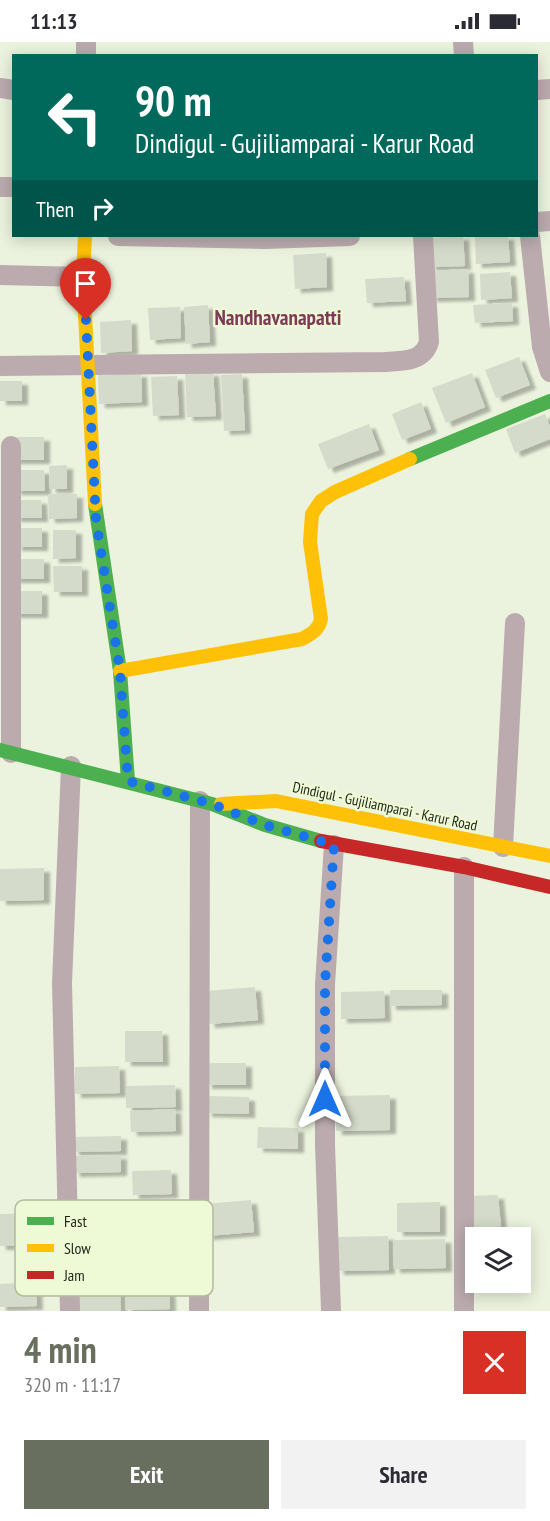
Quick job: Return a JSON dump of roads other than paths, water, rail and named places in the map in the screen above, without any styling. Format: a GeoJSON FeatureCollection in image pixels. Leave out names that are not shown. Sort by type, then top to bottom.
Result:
{"type":"FeatureCollection","features":[{"type":"Feature","properties":{"kind":"street"},"geometry":{"type":"LineString","coordinates":[[85,237],[83,277],[96,520],[120,671],[128,781]]}},
{"type":"Feature","properties":{"kind":"street"},"geometry":{"type":"LineString","coordinates":[[167,237],[266,239],[322,237]]}},
{"type":"Feature","properties":{"kind":"street"},"geometry":{"type":"LineString","coordinates":[[0,366],[88,363],[384,362],[418,357],[426,352],[429,342],[423,237]]}},
{"type":"Feature","properties":{"kind":"street"},"geometry":{"type":"LineString","coordinates":[[530,237],[542,347],[550,372]]}},
{"type":"Feature","properties":{"kind":"street"},"geometry":{"type":"LineString","coordinates":[[0,276],[83,277]]}},
{"type":"Feature","properties":{"kind":"street"},"geometry":{"type":"LineString","coordinates":[[120,671],[275,645],[313,633],[320,626],[321,611],[309,531],[310,515],[317,504],[346,486],[550,401]]}},
{"type":"Feature","properties":{"kind":"street"},"geometry":{"type":"LineString","coordinates":[[6,752],[6,603],[11,446]]}},
{"type":"Feature","properties":{"kind":"street"},"geometry":{"type":"LineString","coordinates":[[503,847],[515,623]]}},
{"type":"Feature","properties":{"kind":"street","name":"Dindigul - Gujiliamparai - Karur Road"},"geometry":{"type":"LineString","coordinates":[[6,752],[71,766],[206,803],[265,825],[334,845],[464,867],[550,886]]}},
{"type":"Feature","properties":{"kind":"street"},"geometry":{"type":"LineString","coordinates":[[67,1200],[62,983],[71,766]]}},
{"type":"Feature","properties":{"kind":"street","name":"Dindigul - Gujiliamparai - Karur Road"},"geometry":{"type":"LineString","coordinates":[[206,803],[276,801],[503,847],[547,851]]}},
{"type":"Feature","properties":{"kind":"street"},"geometry":{"type":"LineString","coordinates":[[201,1200],[206,803]]}},
{"type":"Feature","properties":{"kind":"street"},"geometry":{"type":"LineString","coordinates":[[331,1311],[325,1145],[325,984],[334,845]]}},
{"type":"Feature","properties":{"kind":"street"},"geometry":{"type":"LineString","coordinates":[[464,867],[464,1311]]}},
{"type":"Feature","properties":{"kind":"street"},"geometry":{"type":"LineString","coordinates":[[70,1296],[70,1311]]}},
{"type":"Feature","properties":{"kind":"street"},"geometry":{"type":"LineString","coordinates":[[199,1296],[199,1311]]}},
{"type":"Feature","properties":{"kind":"district","name":"Nandhavanapatti"},"geometry":{"type":"Point","coordinates":[278,317]}}]}
